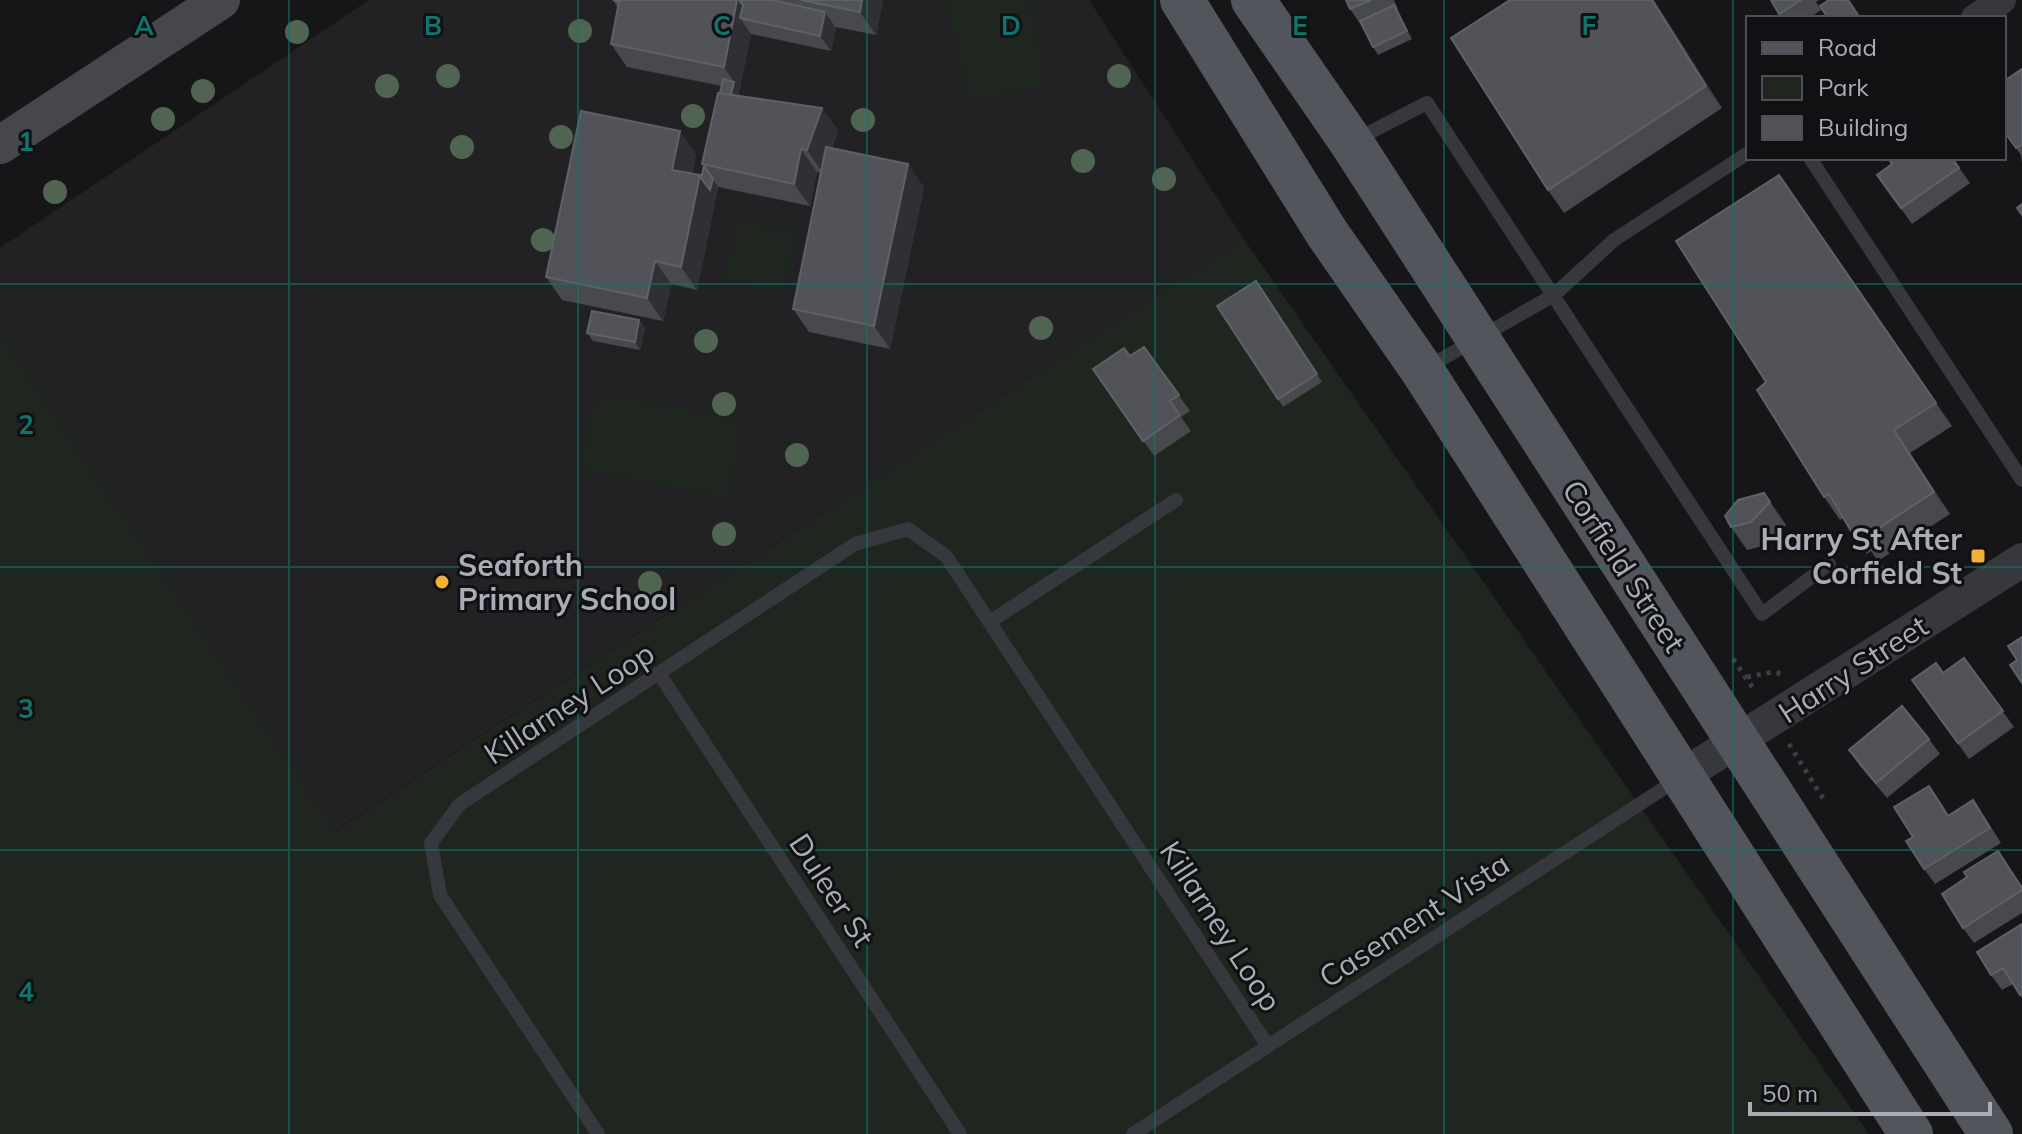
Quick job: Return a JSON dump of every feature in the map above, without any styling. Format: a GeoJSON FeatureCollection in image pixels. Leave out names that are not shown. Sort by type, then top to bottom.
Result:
{"type":"FeatureCollection","features":[{"type":"Feature","properties":{"kind":"main road"},"geometry":{"type":"LineString","coordinates":[[0,145],[221,0]]}},
{"type":"Feature","properties":{"kind":"main road"},"geometry":{"type":"LineString","coordinates":[[1182,0],[1327,233],[1422,370],[1911,1134]]}},
{"type":"Feature","properties":{"kind":"main road"},"geometry":{"type":"LineString","coordinates":[[1262,13],[1270,66],[1358,193],[1353,209],[1327,233]]}},
{"type":"Feature","properties":{"kind":"main road","name":"Corfield Street"},"geometry":{"type":"LineString","coordinates":[[1262,13],[1351,142],[1991,1134]]}},
{"type":"Feature","properties":{"kind":"street"},"geometry":{"type":"LineString","coordinates":[[1978,16],[2002,0]]}},
{"type":"Feature","properties":{"kind":"street","name":"Harry Street"},"geometry":{"type":"LineString","coordinates":[[1682,776],[2022,560]]}},
{"type":"Feature","properties":{"kind":"lane"},"geometry":{"type":"LineString","coordinates":[[1351,142],[1427,103],[1762,614],[1829,564]]}},
{"type":"Feature","properties":{"kind":"lane"},"geometry":{"type":"LineString","coordinates":[[1422,370],[1554,295],[1614,240],[1746,154]]}},
{"type":"Feature","properties":{"kind":"lane"},"geometry":{"type":"LineString","coordinates":[[1811,160],[2022,480]]}},
{"type":"Feature","properties":{"kind":"lane"},"geometry":{"type":"LineString","coordinates":[[991,621],[1176,500]]}},
{"type":"Feature","properties":{"kind":"lane","name":"Killarney Loop"},"geometry":{"type":"LineString","coordinates":[[598,1134],[440,895],[431,843],[460,804],[855,544],[908,529],[946,556],[1268,1046]]}},
{"type":"Feature","properties":{"kind":"lane","name":"Duleer St"},"geometry":{"type":"LineString","coordinates":[[660,675],[960,1134]]}},
{"type":"Feature","properties":{"kind":"lane","name":"Casement Vista"},"geometry":{"type":"LineString","coordinates":[[1133,1134],[1682,776]]}},
{"type":"Feature","properties":{"kind":"shaded area","name":"Seaforth Primary School"},"geometry":{"type":"Polygon","coordinates":[[[369,0],[1089,0],[1243,238],[334,831],[0,333],[0,248],[369,0]]]}},
{"type":"Feature","properties":{"kind":"green space"},"geometry":{"type":"Polygon","coordinates":[[[946,0],[1028,0],[1047,85],[968,102],[946,0]]]}},
{"type":"Feature","properties":{"kind":"green space"},"geometry":{"type":"Polygon","coordinates":[[[737,220],[797,232],[784,293],[724,280],[737,220]]]}},
{"type":"Feature","properties":{"kind":"green space"},"geometry":{"type":"Polygon","coordinates":[[[1243,238],[1869,1134],[0,1134],[0,333],[335,831],[1243,238]]]}},
{"type":"Feature","properties":{"kind":"green space"},"geometry":{"type":"Polygon","coordinates":[[[596,391],[744,421],[728,499],[580,469],[596,391]]]}},
{"type":"Feature","properties":{"kind":"building"},"geometry":{"type":"Polygon","coordinates":[[[613,0],[737,0],[724,67],[611,44],[619,2],[613,0]]]}},
{"type":"Feature","properties":{"kind":"building"},"geometry":{"type":"Polygon","coordinates":[[[739,0],[772,0],[825,12],[820,36],[740,18],[743,5],[739,0]]]}},
{"type":"Feature","properties":{"kind":"building"},"geometry":{"type":"Polygon","coordinates":[[[801,0],[862,0],[860,12],[801,0]]]}},
{"type":"Feature","properties":{"kind":"building"},"geometry":{"type":"Polygon","coordinates":[[[1346,0],[1371,0],[1350,9],[1346,0]]]}},
{"type":"Feature","properties":{"kind":"building"},"geometry":{"type":"Polygon","coordinates":[[[1510,0],[1652,0],[1706,86],[1548,190],[1451,38],[1510,0]]]}},
{"type":"Feature","properties":{"kind":"building"},"geometry":{"type":"Polygon","coordinates":[[[1771,0],[1801,0],[1779,14],[1771,0]]]}},
{"type":"Feature","properties":{"kind":"building"},"geometry":{"type":"Polygon","coordinates":[[[1829,0],[1848,0],[1858,15],[1827,16],[1820,6],[1829,0]]]}},
{"type":"Feature","properties":{"kind":"building"},"geometry":{"type":"Polygon","coordinates":[[[1394,5],[1407,31],[1373,47],[1360,21],[1394,5]]]}},
{"type":"Feature","properties":{"kind":"building"},"geometry":{"type":"Polygon","coordinates":[[[2022,69],[2022,144],[2016,148],[2006,134],[2006,80],[2022,69]]]}},
{"type":"Feature","properties":{"kind":"building"},"geometry":{"type":"Polygon","coordinates":[[[723,79],[734,82],[731,95],[720,93],[723,79]]]}},
{"type":"Feature","properties":{"kind":"building"},"geometry":{"type":"Polygon","coordinates":[[[718,93],[822,108],[807,150],[801,149],[794,184],[702,164],[718,93]]]}},
{"type":"Feature","properties":{"kind":"building"},"geometry":{"type":"Polygon","coordinates":[[[581,111],[680,131],[672,170],[700,175],[681,267],[655,261],[647,298],[546,277],[581,111]]]}},
{"type":"Feature","properties":{"kind":"building"},"geometry":{"type":"Polygon","coordinates":[[[826,147],[908,164],[874,326],[793,309],[826,147]]]}},
{"type":"Feature","properties":{"kind":"building"},"geometry":{"type":"Polygon","coordinates":[[[1889,160],[1953,160],[1959,168],[1901,208],[1877,175],[1892,164],[1889,160]]]}},
{"type":"Feature","properties":{"kind":"building"},"geometry":{"type":"Polygon","coordinates":[[[704,166],[713,179],[710,190],[701,178],[704,166]]]}},
{"type":"Feature","properties":{"kind":"building"},"geometry":{"type":"Polygon","coordinates":[[[1779,175],[1936,403],[1894,430],[1934,492],[1862,539],[1855,528],[1851,531],[1829,494],[1824,497],[1757,390],[1766,382],[1676,241],[1779,175]]]}},
{"type":"Feature","properties":{"kind":"building"},"geometry":{"type":"Polygon","coordinates":[[[1256,281],[1317,374],[1278,399],[1217,306],[1256,281]]]}},
{"type":"Feature","properties":{"kind":"building"},"geometry":{"type":"Polygon","coordinates":[[[592,311],[639,320],[635,342],[587,333],[592,311]]]}},
{"type":"Feature","properties":{"kind":"building"},"geometry":{"type":"Polygon","coordinates":[[[1144,347],[1179,395],[1170,401],[1180,415],[1143,441],[1093,369],[1124,348],[1130,356],[1144,347]]]}},
{"type":"Feature","properties":{"kind":"building"},"geometry":{"type":"Polygon","coordinates":[[[1764,493],[1770,502],[1751,522],[1731,527],[1725,516],[1738,500],[1764,493]]]}},
{"type":"Feature","properties":{"kind":"building"},"geometry":{"type":"Polygon","coordinates":[[[2022,637],[2022,683],[2010,665],[2017,660],[2008,646],[2022,637]]]}},
{"type":"Feature","properties":{"kind":"building"},"geometry":{"type":"Polygon","coordinates":[[[1964,658],[2003,711],[1958,743],[1912,680],[1936,663],[1943,673],[1964,658]]]}},
{"type":"Feature","properties":{"kind":"building"},"geometry":{"type":"Polygon","coordinates":[[[1902,706],[1929,739],[1876,783],[1849,750],[1902,706]]]}},
{"type":"Feature","properties":{"kind":"building"},"geometry":{"type":"Polygon","coordinates":[[[1929,786],[1948,816],[1973,800],[1990,828],[1924,869],[1906,841],[1913,837],[1894,807],[1929,786]]]}},
{"type":"Feature","properties":{"kind":"building"},"geometry":{"type":"Polygon","coordinates":[[[1998,851],[2022,890],[1963,928],[1942,894],[1967,877],[1964,872],[1998,851]]]}},
{"type":"Feature","properties":{"kind":"building"},"geometry":{"type":"Polygon","coordinates":[[[2022,924],[2020,995],[2003,968],[1991,975],[1977,952],[2022,924]]]}},
{"type":"Feature","properties":{"kind":"place","name":"Harry St After Corfield St"},"geometry":{"type":"Point","coordinates":[1978,556]}},
{"type":"Feature","properties":{"kind":"place","name":"Seaforth Primary School"},"geometry":{"type":"Point","coordinates":[442,582]}}]}
